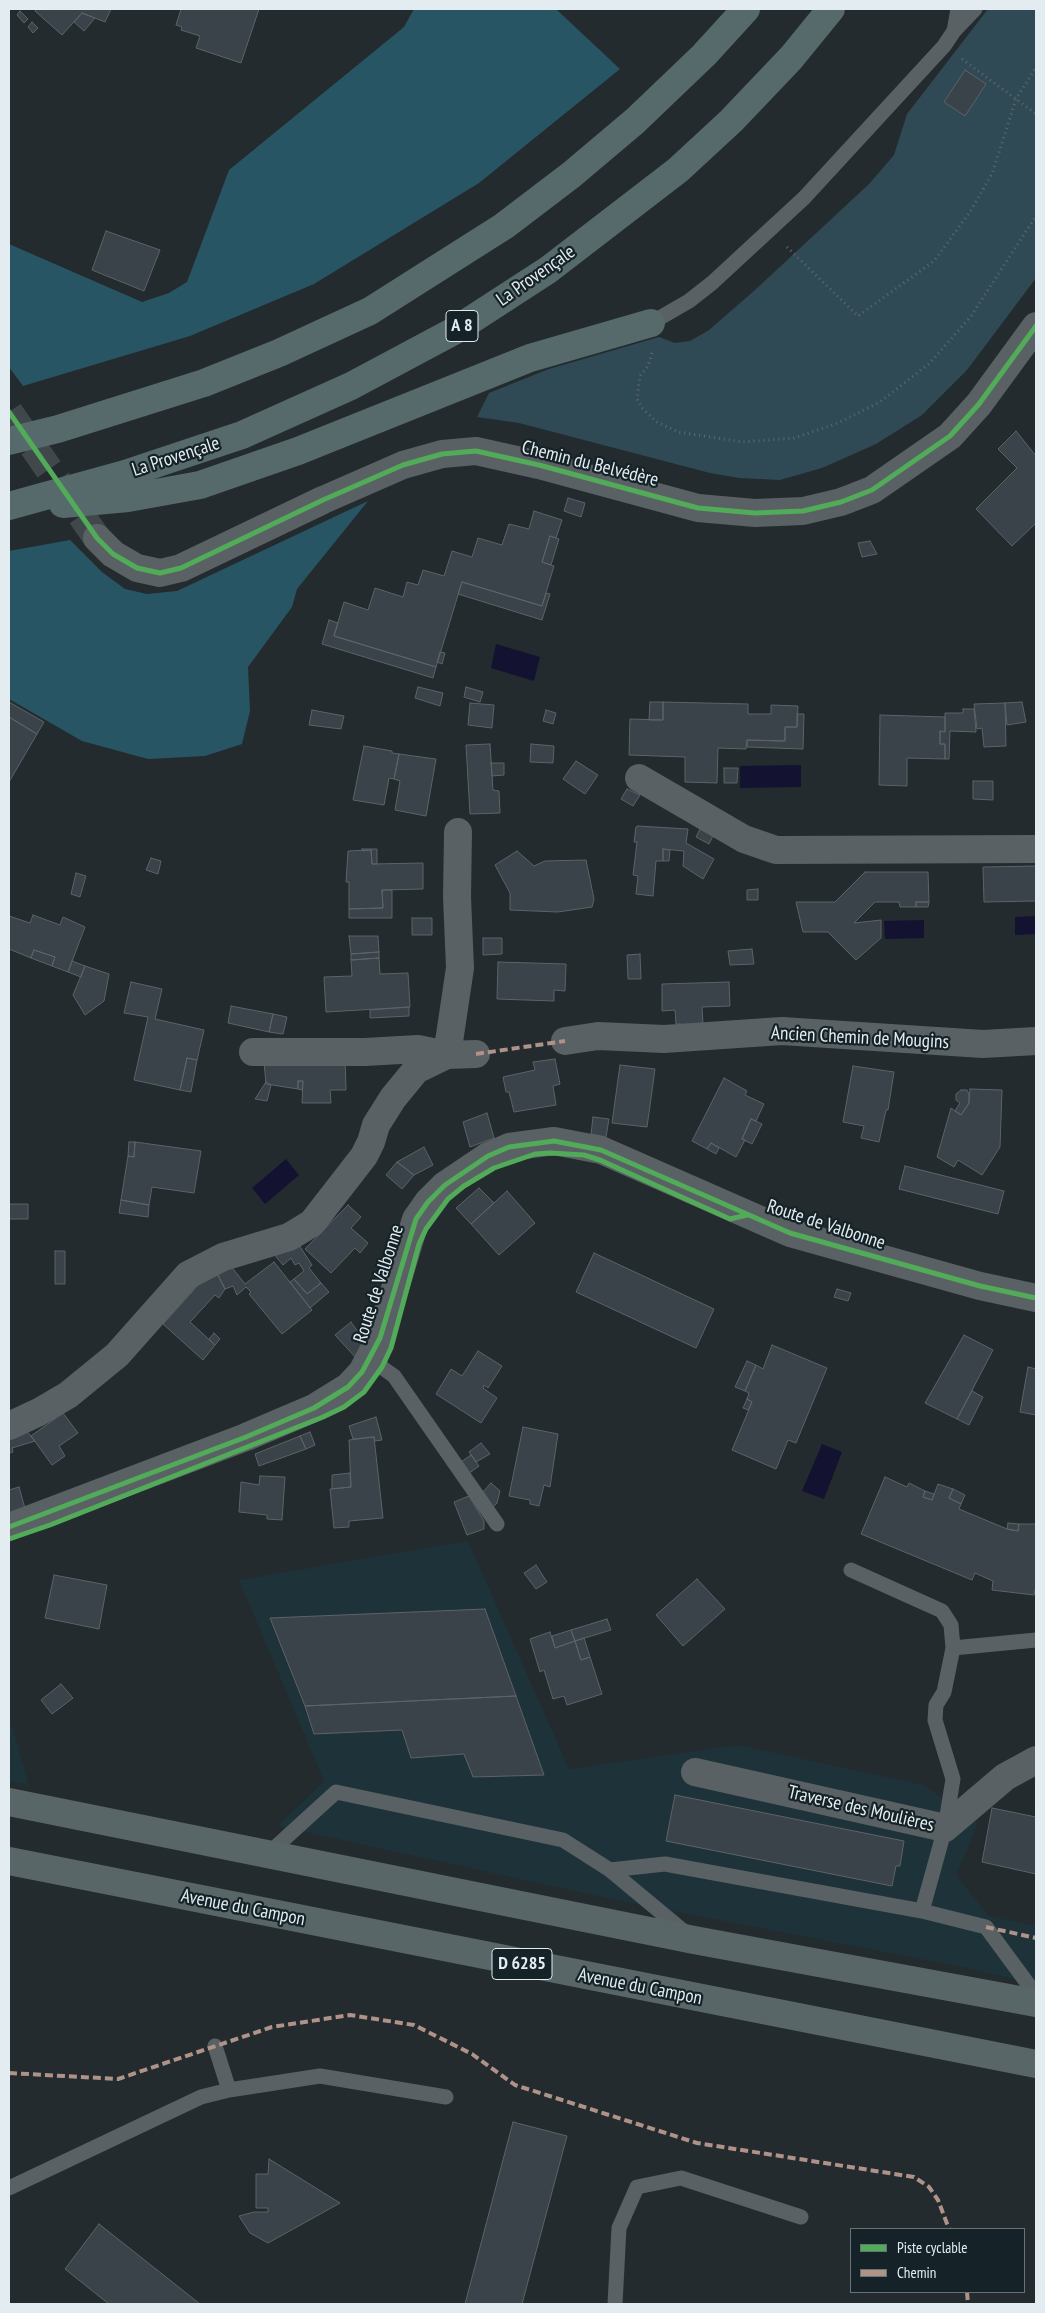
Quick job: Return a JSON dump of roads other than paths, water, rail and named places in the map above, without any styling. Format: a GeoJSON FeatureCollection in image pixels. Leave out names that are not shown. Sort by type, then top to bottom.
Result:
{"type":"FeatureCollection","features":[{"type":"Feature","properties":{"kind":"highway"},"geometry":{"type":"LineString","coordinates":[[9,441],[58,429],[204,384],[279,353],[370,311],[504,226],[571,174],[635,121],[690,68],[746,9]]}},
{"type":"Feature","properties":{"kind":"highway","name":"La Provençale"},"geometry":{"type":"LineString","coordinates":[[9,508],[125,474],[242,435],[351,386],[454,330],[548,270],[678,170],[731,120],[784,65],[832,9]]}},
{"type":"Feature","properties":{"kind":"highway"},"geometry":{"type":"LineString","coordinates":[[9,508],[128,498],[200,486],[298,451],[530,358],[651,323]]}},
{"type":"Feature","properties":{"kind":"main road"},"geometry":{"type":"LineString","coordinates":[[9,1802],[694,1940],[1036,2003]]}},
{"type":"Feature","properties":{"kind":"main road","name":"Avenue du Campon"},"geometry":{"type":"LineString","coordinates":[[9,1861],[1036,2064]]}},
{"type":"Feature","properties":{"kind":"street","name":"Chemin du Belvédère"},"geometry":{"type":"LineString","coordinates":[[97,538],[113,554],[137,568],[160,573],[181,568],[323,500],[403,465],[442,454],[476,451],[698,508],[755,513],[803,511],[841,502],[872,490],[950,436],[979,404],[1036,326]]}},
{"type":"Feature","properties":{"kind":"street"},"geometry":{"type":"LineString","coordinates":[[639,778],[744,839],[776,850],[1036,849]]}},
{"type":"Feature","properties":{"kind":"street"},"geometry":{"type":"LineString","coordinates":[[447,1055],[460,968],[457,898],[458,832]]}},
{"type":"Feature","properties":{"kind":"street","name":"Ancien Chemin de Mougins"},"geometry":{"type":"LineString","coordinates":[[565,1041],[598,1036],[664,1039],[782,1031],[982,1044],[1036,1041]]}},
{"type":"Feature","properties":{"kind":"street"},"geometry":{"type":"LineString","coordinates":[[253,1052],[365,1052],[418,1049],[447,1055],[476,1054]]}},
{"type":"Feature","properties":{"kind":"street"},"geometry":{"type":"LineString","coordinates":[[9,1426],[39,1412],[68,1395],[117,1355],[188,1275],[222,1256],[289,1237],[312,1223],[364,1156],[376,1125],[393,1098],[416,1070],[447,1055]]}},
{"type":"Feature","properties":{"kind":"street","name":"Route de Valbonne"},"geometry":{"type":"LineString","coordinates":[[9,1526],[192,1458],[314,1408],[348,1387],[370,1359],[386,1319],[416,1219],[428,1202],[445,1185],[488,1156],[509,1147],[554,1141],[601,1150],[790,1234],[980,1286],[1036,1298]]}},
{"type":"Feature","properties":{"kind":"street","name":"Traverse des Moulières"},"geometry":{"type":"LineString","coordinates":[[695,1772],[945,1828],[1005,1777],[1036,1760]]}},
{"type":"Feature","properties":{"kind":"lane"},"geometry":{"type":"LineString","coordinates":[[954,31],[958,9]]}},
{"type":"Feature","properties":{"kind":"lane"},"geometry":{"type":"LineString","coordinates":[[651,323],[689,301],[712,283],[770,230],[868,130],[975,9]]}},
{"type":"Feature","properties":{"kind":"lane"},"geometry":{"type":"LineString","coordinates":[[370,1359],[394,1376],[497,1524]]}},
{"type":"Feature","properties":{"kind":"lane"},"geometry":{"type":"LineString","coordinates":[[851,1570],[942,1611],[952,1625],[953,1648],[944,1692],[936,1705],[935,1720],[953,1779],[945,1828],[922,1911]]}},
{"type":"Feature","properties":{"kind":"lane"},"geometry":{"type":"LineString","coordinates":[[953,1648],[1036,1640]]}},
{"type":"Feature","properties":{"kind":"lane"},"geometry":{"type":"LineString","coordinates":[[269,1853],[336,1792],[563,1840],[610,1870],[694,1940]]}},
{"type":"Feature","properties":{"kind":"lane"},"geometry":{"type":"LineString","coordinates":[[610,1870],[665,1864],[922,1911],[986,1927],[1036,1995]]}},
{"type":"Feature","properties":{"kind":"lane"},"geometry":{"type":"LineString","coordinates":[[216,2046],[229,2090]]}},
{"type":"Feature","properties":{"kind":"lane"},"geometry":{"type":"LineString","coordinates":[[9,2188],[201,2097],[229,2090],[320,2076],[446,2097]]}},
{"type":"Feature","properties":{"kind":"lane"},"geometry":{"type":"LineString","coordinates":[[615,2304],[619,2228],[637,2187],[682,2178],[801,2217]]}},
{"type":"Feature","properties":{"kind":"tunnel"},"geometry":{"type":"LineString","coordinates":[[9,412],[97,538]]}}]}
